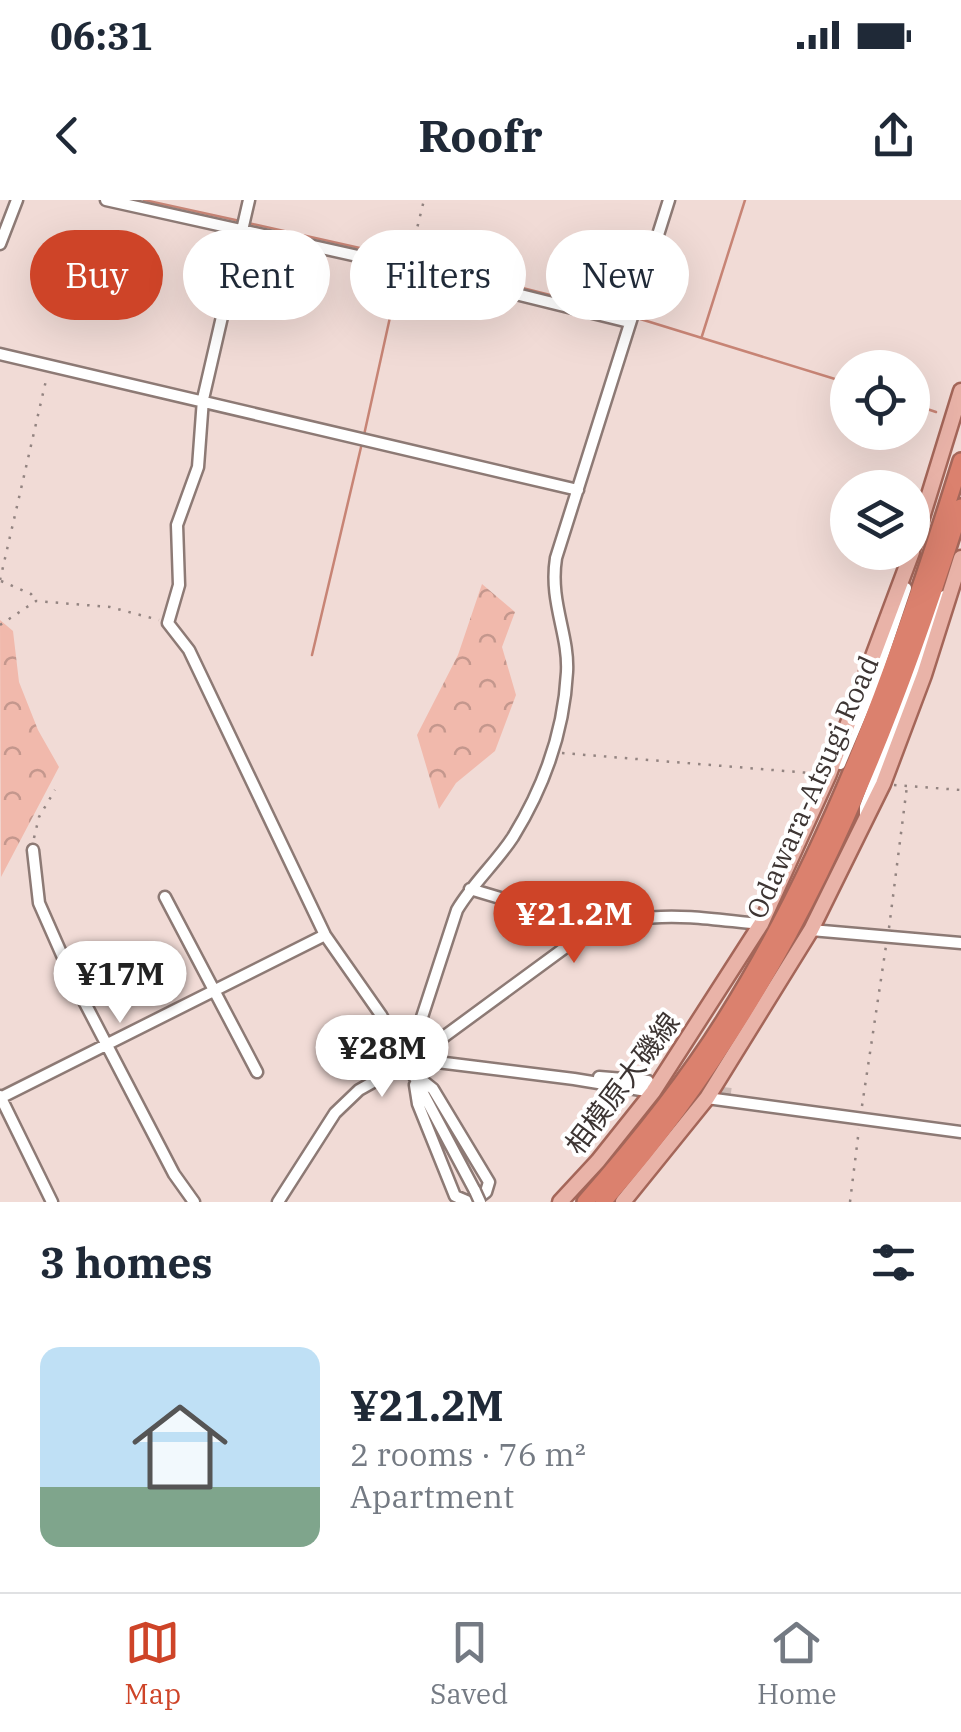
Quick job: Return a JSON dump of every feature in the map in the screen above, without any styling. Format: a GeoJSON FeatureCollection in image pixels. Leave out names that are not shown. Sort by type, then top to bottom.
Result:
{"type":"FeatureCollection","features":[{"type":"Feature","properties":{"kind":"highway","name":"Odawara-Atsugi Road"},"geometry":{"type":"LineString","coordinates":[[585,1202],[674,1093],[723,1023],[810,866],[892,668],[961,461]]}},
{"type":"Feature","properties":{"kind":"highway","name":"Odawara-Atsugi Road"},"geometry":{"type":"LineString","coordinates":[[604,1202],[688,1098],[736,1030],[823,873],[906,669],[961,507]]}},
{"type":"Feature","properties":{"kind":"main road","name":"相模原大磯線"},"geometry":{"type":"LineString","coordinates":[[930,493],[961,391]]}},
{"type":"Feature","properties":{"kind":"main road"},"geometry":{"type":"LineString","coordinates":[[623,1202],[706,1098],[811,930],[883,784],[924,675],[960,561]]}},
{"type":"Feature","properties":{"kind":"main road","name":"相模原大磯線"},"geometry":{"type":"LineString","coordinates":[[560,1202],[598,1161],[761,924],[826,781],[905,570]]}},
{"type":"Feature","properties":{"kind":"street"},"geometry":{"type":"LineString","coordinates":[[0,244],[18,200]]}},
{"type":"Feature","properties":{"kind":"street"},"geometry":{"type":"LineString","coordinates":[[106,200],[242,230],[249,200]]}},
{"type":"Feature","properties":{"kind":"street"},"geometry":{"type":"LineString","coordinates":[[474,1199],[455,1196],[418,1104],[410,1068],[458,910],[512,838],[555,753],[568,666],[554,573],[669,200]]}},
{"type":"Feature","properties":{"kind":"street"},"geometry":{"type":"LineString","coordinates":[[330,251],[629,322]]}},
{"type":"Feature","properties":{"kind":"street"},"geometry":{"type":"LineString","coordinates":[[221,320],[203,400],[198,467],[178,524],[179,585],[168,623],[189,650],[325,935],[381,1015],[474,1199]]}},
{"type":"Feature","properties":{"kind":"street"},"geometry":{"type":"LineString","coordinates":[[0,354],[578,490]]}},
{"type":"Feature","properties":{"kind":"street"},"geometry":{"type":"LineString","coordinates":[[865,820],[865,806],[937,610],[960,561]]}},
{"type":"Feature","properties":{"kind":"street"},"geometry":{"type":"LineString","coordinates":[[806,824],[819,813],[873,686],[910,570]]}},
{"type":"Feature","properties":{"kind":"street"},"geometry":{"type":"LineString","coordinates":[[33,850],[39,903],[107,1045],[174,1174],[194,1202]]}},
{"type":"Feature","properties":{"kind":"street"},"geometry":{"type":"LineString","coordinates":[[470,889],[596,930]]}},
{"type":"Feature","properties":{"kind":"street"},"geometry":{"type":"LineString","coordinates":[[166,896],[257,1072]]}},
{"type":"Feature","properties":{"kind":"street"},"geometry":{"type":"LineString","coordinates":[[410,1068],[570,944],[596,930],[624,919],[658,916],[761,924]]}},
{"type":"Feature","properties":{"kind":"street"},"geometry":{"type":"LineString","coordinates":[[811,930],[961,944]]}},
{"type":"Feature","properties":{"kind":"street"},"geometry":{"type":"LineString","coordinates":[[52,1202],[0,1097],[325,935]]}},
{"type":"Feature","properties":{"kind":"street"},"geometry":{"type":"LineString","coordinates":[[278,1202],[335,1113],[360,1090],[429,1061],[651,1087]]}},
{"type":"Feature","properties":{"kind":"street"},"geometry":{"type":"LineString","coordinates":[[730,1093],[860,1119],[961,1132]]}},
{"type":"Feature","properties":{"kind":"street"},"geometry":{"type":"LineString","coordinates":[[706,1098],[812,1110]]}},
{"type":"Feature","properties":{"kind":"path"},"geometry":{"type":"LineString","coordinates":[[417,230],[424,200]]}},
{"type":"Feature","properties":{"kind":"path"},"geometry":{"type":"LineString","coordinates":[[36,601],[32,594],[0,581],[50,365]]}},
{"type":"Feature","properties":{"kind":"path"},"geometry":{"type":"LineString","coordinates":[[0,625],[36,601],[110,607],[168,623]]}},
{"type":"Feature","properties":{"kind":"path"},"geometry":{"type":"LineString","coordinates":[[555,753],[810,773],[826,781]]}},
{"type":"Feature","properties":{"kind":"path"},"geometry":{"type":"LineString","coordinates":[[883,784],[961,790]]}},
{"type":"Feature","properties":{"kind":"path"},"geometry":{"type":"LineString","coordinates":[[850,1202],[907,786]]}},
{"type":"Feature","properties":{"kind":"path"},"geometry":{"type":"LineString","coordinates":[[33,850],[39,816],[56,790]]}},
{"type":"Feature","properties":{"kind":"green space"},"geometry":{"type":"Polygon","coordinates":[[[482,584],[515,612],[502,647],[516,695],[495,751],[456,783],[439,809],[417,735],[458,655],[482,584]]]}},
{"type":"Feature","properties":{"kind":"green space"},"geometry":{"type":"Polygon","coordinates":[[[0,620],[13,631],[19,682],[38,730],[59,767],[1,877],[0,620]]]}},
{"type":"Feature","properties":{"kind":"waterway"},"geometry":{"type":"LineString","coordinates":[[144,200],[240,221]]}},
{"type":"Feature","properties":{"kind":"waterway"},"geometry":{"type":"LineString","coordinates":[[702,336],[745,200]]}},
{"type":"Feature","properties":{"kind":"waterway"},"geometry":{"type":"LineString","coordinates":[[248,223],[546,294]]}},
{"type":"Feature","properties":{"kind":"waterway"},"geometry":{"type":"LineString","coordinates":[[364,435],[389,320]]}},
{"type":"Feature","properties":{"kind":"waterway"},"geometry":{"type":"LineString","coordinates":[[643,320],[830,377]]}},
{"type":"Feature","properties":{"kind":"waterway"},"geometry":{"type":"LineString","coordinates":[[930,410],[936,412]]}},
{"type":"Feature","properties":{"kind":"waterway"},"geometry":{"type":"LineString","coordinates":[[312,655],[362,443]]}},
{"type":"Feature","properties":{"kind":"tunnel"},"geometry":{"type":"LineString","coordinates":[[707,1090],[731,1093]]}}]}
